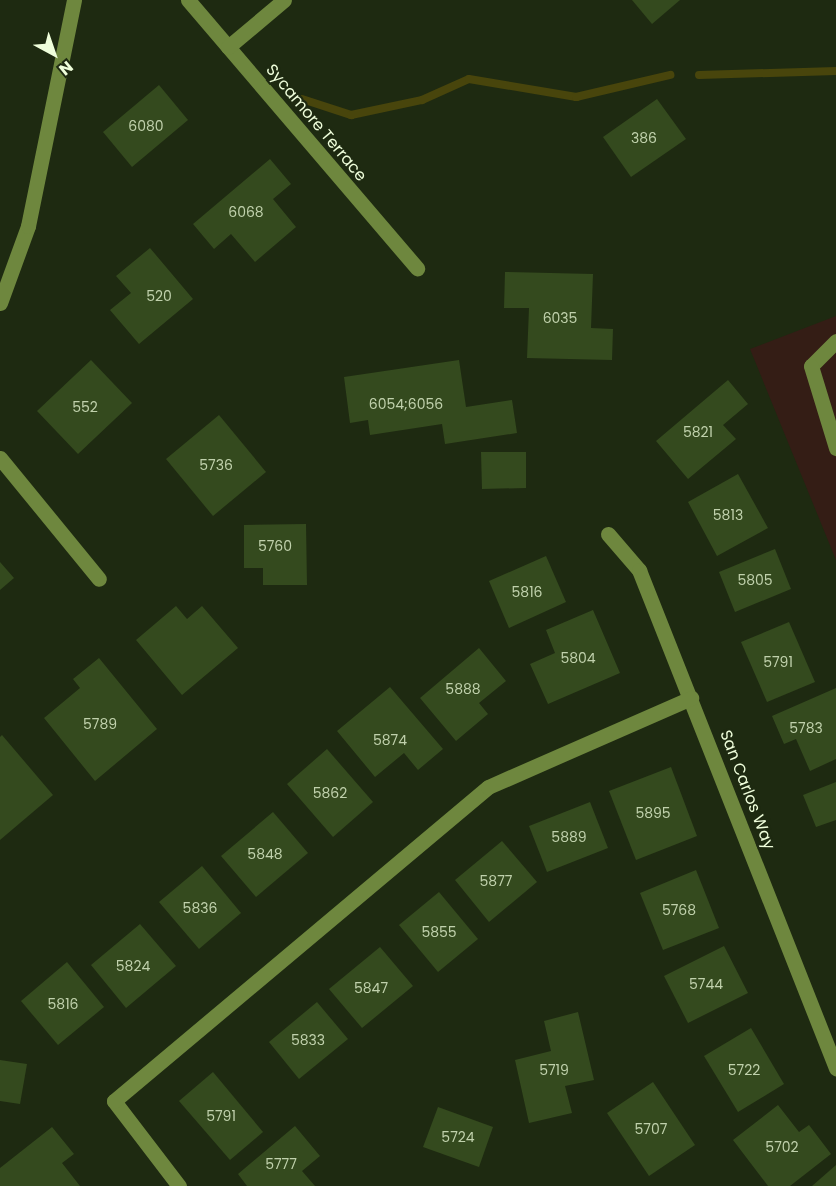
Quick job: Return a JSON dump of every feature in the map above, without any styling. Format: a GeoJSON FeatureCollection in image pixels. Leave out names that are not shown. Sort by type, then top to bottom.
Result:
{"type":"FeatureCollection","features":[{"type":"Feature","properties":{"kind":"street"},"geometry":{"type":"LineString","coordinates":[[0,303],[28,226],[74,0]]}},
{"type":"Feature","properties":{"kind":"street","name":"Sycamore Terrace"},"geometry":{"type":"LineString","coordinates":[[188,0],[417,268]]}},
{"type":"Feature","properties":{"kind":"street"},"geometry":{"type":"LineString","coordinates":[[228,47],[284,0]]}},
{"type":"Feature","properties":{"kind":"street"},"geometry":{"type":"LineString","coordinates":[[836,341],[811,366],[836,448]]}},
{"type":"Feature","properties":{"kind":"street"},"geometry":{"type":"LineString","coordinates":[[0,458],[99,579]]}},
{"type":"Feature","properties":{"kind":"street","name":"San Carlos Way"},"geometry":{"type":"LineString","coordinates":[[608,534],[639,570],[836,1068]]}},
{"type":"Feature","properties":{"kind":"street"},"geometry":{"type":"LineString","coordinates":[[179,1186],[114,1101],[488,787],[691,698]]}},
{"type":"Feature","properties":{"kind":"shaded area"},"geometry":{"type":"Polygon","coordinates":[[[836,316],[836,560],[750,349],[836,316]]]}},
{"type":"Feature","properties":{"kind":"building"},"geometry":{"type":"Polygon","coordinates":[[[632,0],[680,0],[652,24],[632,0]]]}},
{"type":"Feature","properties":{"kind":"building"},"geometry":{"type":"Polygon","coordinates":[[[159,85],[188,120],[132,167],[103,132],[159,85]]]}},
{"type":"Feature","properties":{"kind":"building"},"geometry":{"type":"Polygon","coordinates":[[[657,99],[686,139],[631,177],[603,137],[657,99]]]}},
{"type":"Feature","properties":{"kind":"building"},"geometry":{"type":"Polygon","coordinates":[[[270,159],[291,184],[273,199],[296,227],[255,262],[231,234],[214,249],[193,224],[270,159]]]}},
{"type":"Feature","properties":{"kind":"building"},"geometry":{"type":"Polygon","coordinates":[[[150,248],[193,299],[139,344],[110,310],[131,293],[116,276],[150,248]]]}},
{"type":"Feature","properties":{"kind":"building"},"geometry":{"type":"Polygon","coordinates":[[[505,272],[593,274],[591,328],[613,329],[612,360],[527,358],[529,308],[504,308],[505,272]]]}},
{"type":"Feature","properties":{"kind":"building"},"geometry":{"type":"Polygon","coordinates":[[[91,360],[132,403],[78,454],[37,411],[91,360]]]}},
{"type":"Feature","properties":{"kind":"building"},"geometry":{"type":"Polygon","coordinates":[[[459,360],[466,407],[512,400],[517,433],[445,444],[442,424],[370,435],[368,420],[350,423],[344,377],[459,360]]]}},
{"type":"Feature","properties":{"kind":"building"},"geometry":{"type":"Polygon","coordinates":[[[728,380],[748,404],[723,425],[736,439],[688,479],[656,441],[728,380]]]}},
{"type":"Feature","properties":{"kind":"building"},"geometry":{"type":"Polygon","coordinates":[[[219,415],[266,472],[213,516],[166,459],[219,415]]]}},
{"type":"Feature","properties":{"kind":"building"},"geometry":{"type":"Polygon","coordinates":[[[481,452],[526,452],[526,488],[482,489],[481,452]]]}},
{"type":"Feature","properties":{"kind":"building"},"geometry":{"type":"Polygon","coordinates":[[[738,474],[768,528],[717,556],[688,502],[738,474]]]}},
{"type":"Feature","properties":{"kind":"building"},"geometry":{"type":"Polygon","coordinates":[[[306,524],[307,585],[263,585],[263,568],[244,568],[244,525],[306,524]]]}},
{"type":"Feature","properties":{"kind":"building"},"geometry":{"type":"Polygon","coordinates":[[[775,549],[791,589],[735,612],[719,572],[775,549]]]}},
{"type":"Feature","properties":{"kind":"building"},"geometry":{"type":"Polygon","coordinates":[[[546,556],[566,602],[509,628],[489,581],[546,556]]]}},
{"type":"Feature","properties":{"kind":"building"},"geometry":{"type":"Polygon","coordinates":[[[0,562],[14,578],[0,590],[0,562]]]}},
{"type":"Feature","properties":{"kind":"building"},"geometry":{"type":"Polygon","coordinates":[[[176,606],[187,619],[202,606],[238,648],[182,695],[136,640],[176,606]]]}},
{"type":"Feature","properties":{"kind":"building"},"geometry":{"type":"Polygon","coordinates":[[[593,610],[620,673],[548,704],[530,664],[555,653],[546,630],[593,610]]]}},
{"type":"Feature","properties":{"kind":"building"},"geometry":{"type":"Polygon","coordinates":[[[789,622],[815,682],[767,702],[741,642],[789,622]]]}},
{"type":"Feature","properties":{"kind":"building"},"geometry":{"type":"Polygon","coordinates":[[[479,648],[506,681],[479,703],[488,714],[456,741],[420,698],[479,648]]]}},
{"type":"Feature","properties":{"kind":"building"},"geometry":{"type":"Polygon","coordinates":[[[99,658],[157,729],[95,781],[44,718],[80,688],[73,679],[99,658]]]}},
{"type":"Feature","properties":{"kind":"building"},"geometry":{"type":"Polygon","coordinates":[[[390,687],[443,749],[418,770],[404,753],[375,777],[337,731],[390,687]]]}},
{"type":"Feature","properties":{"kind":"building"},"geometry":{"type":"Polygon","coordinates":[[[836,688],[836,759],[810,771],[796,739],[784,744],[772,716],[836,688]]]}},
{"type":"Feature","properties":{"kind":"building"},"geometry":{"type":"Polygon","coordinates":[[[2,735],[53,795],[0,840],[0,737],[2,735]]]}},
{"type":"Feature","properties":{"kind":"building"},"geometry":{"type":"Polygon","coordinates":[[[327,749],[373,802],[333,837],[287,784],[327,749]]]}},
{"type":"Feature","properties":{"kind":"building"},"geometry":{"type":"Polygon","coordinates":[[[671,767],[697,836],[636,860],[609,791],[671,767]]]}},
{"type":"Feature","properties":{"kind":"building"},"geometry":{"type":"Polygon","coordinates":[[[836,782],[836,820],[816,827],[803,795],[836,782]]]}},
{"type":"Feature","properties":{"kind":"building"},"geometry":{"type":"Polygon","coordinates":[[[590,802],[608,848],[547,872],[529,826],[590,802]]]}},
{"type":"Feature","properties":{"kind":"building"},"geometry":{"type":"Polygon","coordinates":[[[273,812],[308,853],[256,897],[221,856],[273,812]]]}},
{"type":"Feature","properties":{"kind":"building"},"geometry":{"type":"Polygon","coordinates":[[[502,841],[537,882],[489,922],[455,880],[502,841]]]}},
{"type":"Feature","properties":{"kind":"building"},"geometry":{"type":"Polygon","coordinates":[[[202,866],[241,913],[199,949],[159,902],[202,866]]]}},
{"type":"Feature","properties":{"kind":"building"},"geometry":{"type":"Polygon","coordinates":[[[696,870],[719,928],[663,950],[640,893],[696,870]]]}},
{"type":"Feature","properties":{"kind":"building"},"geometry":{"type":"Polygon","coordinates":[[[439,892],[478,939],[438,972],[399,925],[439,892]]]}},
{"type":"Feature","properties":{"kind":"building"},"geometry":{"type":"Polygon","coordinates":[[[140,924],[176,966],[126,1008],[91,965],[140,924]]]}},
{"type":"Feature","properties":{"kind":"building"},"geometry":{"type":"Polygon","coordinates":[[[724,946],[748,993],[688,1023],[664,976],[724,946]]]}},
{"type":"Feature","properties":{"kind":"building"},"geometry":{"type":"Polygon","coordinates":[[[380,947],[413,986],[362,1028],[329,989],[380,947]]]}},
{"type":"Feature","properties":{"kind":"building"},"geometry":{"type":"Polygon","coordinates":[[[67,962],[104,1007],[58,1045],[21,1001],[67,962]]]}},
{"type":"Feature","properties":{"kind":"building"},"geometry":{"type":"Polygon","coordinates":[[[317,1002],[348,1039],[299,1079],[269,1042],[317,1002]]]}},
{"type":"Feature","properties":{"kind":"building"},"geometry":{"type":"Polygon","coordinates":[[[578,1012],[594,1080],[565,1086],[572,1113],[529,1123],[515,1060],[551,1051],[544,1021],[578,1012]]]}},
{"type":"Feature","properties":{"kind":"building"},"geometry":{"type":"Polygon","coordinates":[[[751,1028],[784,1084],[738,1112],[704,1056],[751,1028]]]}},
{"type":"Feature","properties":{"kind":"building"},"geometry":{"type":"Polygon","coordinates":[[[0,1060],[27,1064],[20,1104],[0,1101],[0,1060]]]}},
{"type":"Feature","properties":{"kind":"building"},"geometry":{"type":"Polygon","coordinates":[[[213,1072],[263,1132],[230,1160],[179,1101],[213,1072]]]}},
{"type":"Feature","properties":{"kind":"building"},"geometry":{"type":"Polygon","coordinates":[[[653,1082],[695,1145],[649,1176],[607,1113],[653,1082]]]}},
{"type":"Feature","properties":{"kind":"building"},"geometry":{"type":"Polygon","coordinates":[[[778,1105],[799,1132],[809,1125],[831,1154],[790,1186],[768,1186],[733,1140],[778,1105]]]}},
{"type":"Feature","properties":{"kind":"building"},"geometry":{"type":"Polygon","coordinates":[[[438,1107],[493,1127],[479,1167],[423,1147],[438,1107]]]}},
{"type":"Feature","properties":{"kind":"building"},"geometry":{"type":"Polygon","coordinates":[[[295,1126],[320,1156],[302,1171],[315,1186],[247,1186],[238,1174],[295,1126]]]}},
{"type":"Feature","properties":{"kind":"building"},"geometry":{"type":"Polygon","coordinates":[[[52,1127],[74,1154],[62,1163],[80,1186],[0,1186],[0,1168],[52,1127]]]}},
{"type":"Feature","properties":{"kind":"building"},"geometry":{"type":"Polygon","coordinates":[[[836,1165],[836,1186],[812,1186],[836,1165]]]}},
{"type":"Feature","properties":{"kind":"waterway"},"geometry":{"type":"LineString","coordinates":[[699,75],[836,71]]}},
{"type":"Feature","properties":{"kind":"waterway"},"geometry":{"type":"LineString","coordinates":[[302,99],[351,115],[422,100],[469,79],[576,97],[670,75]]}}]}
